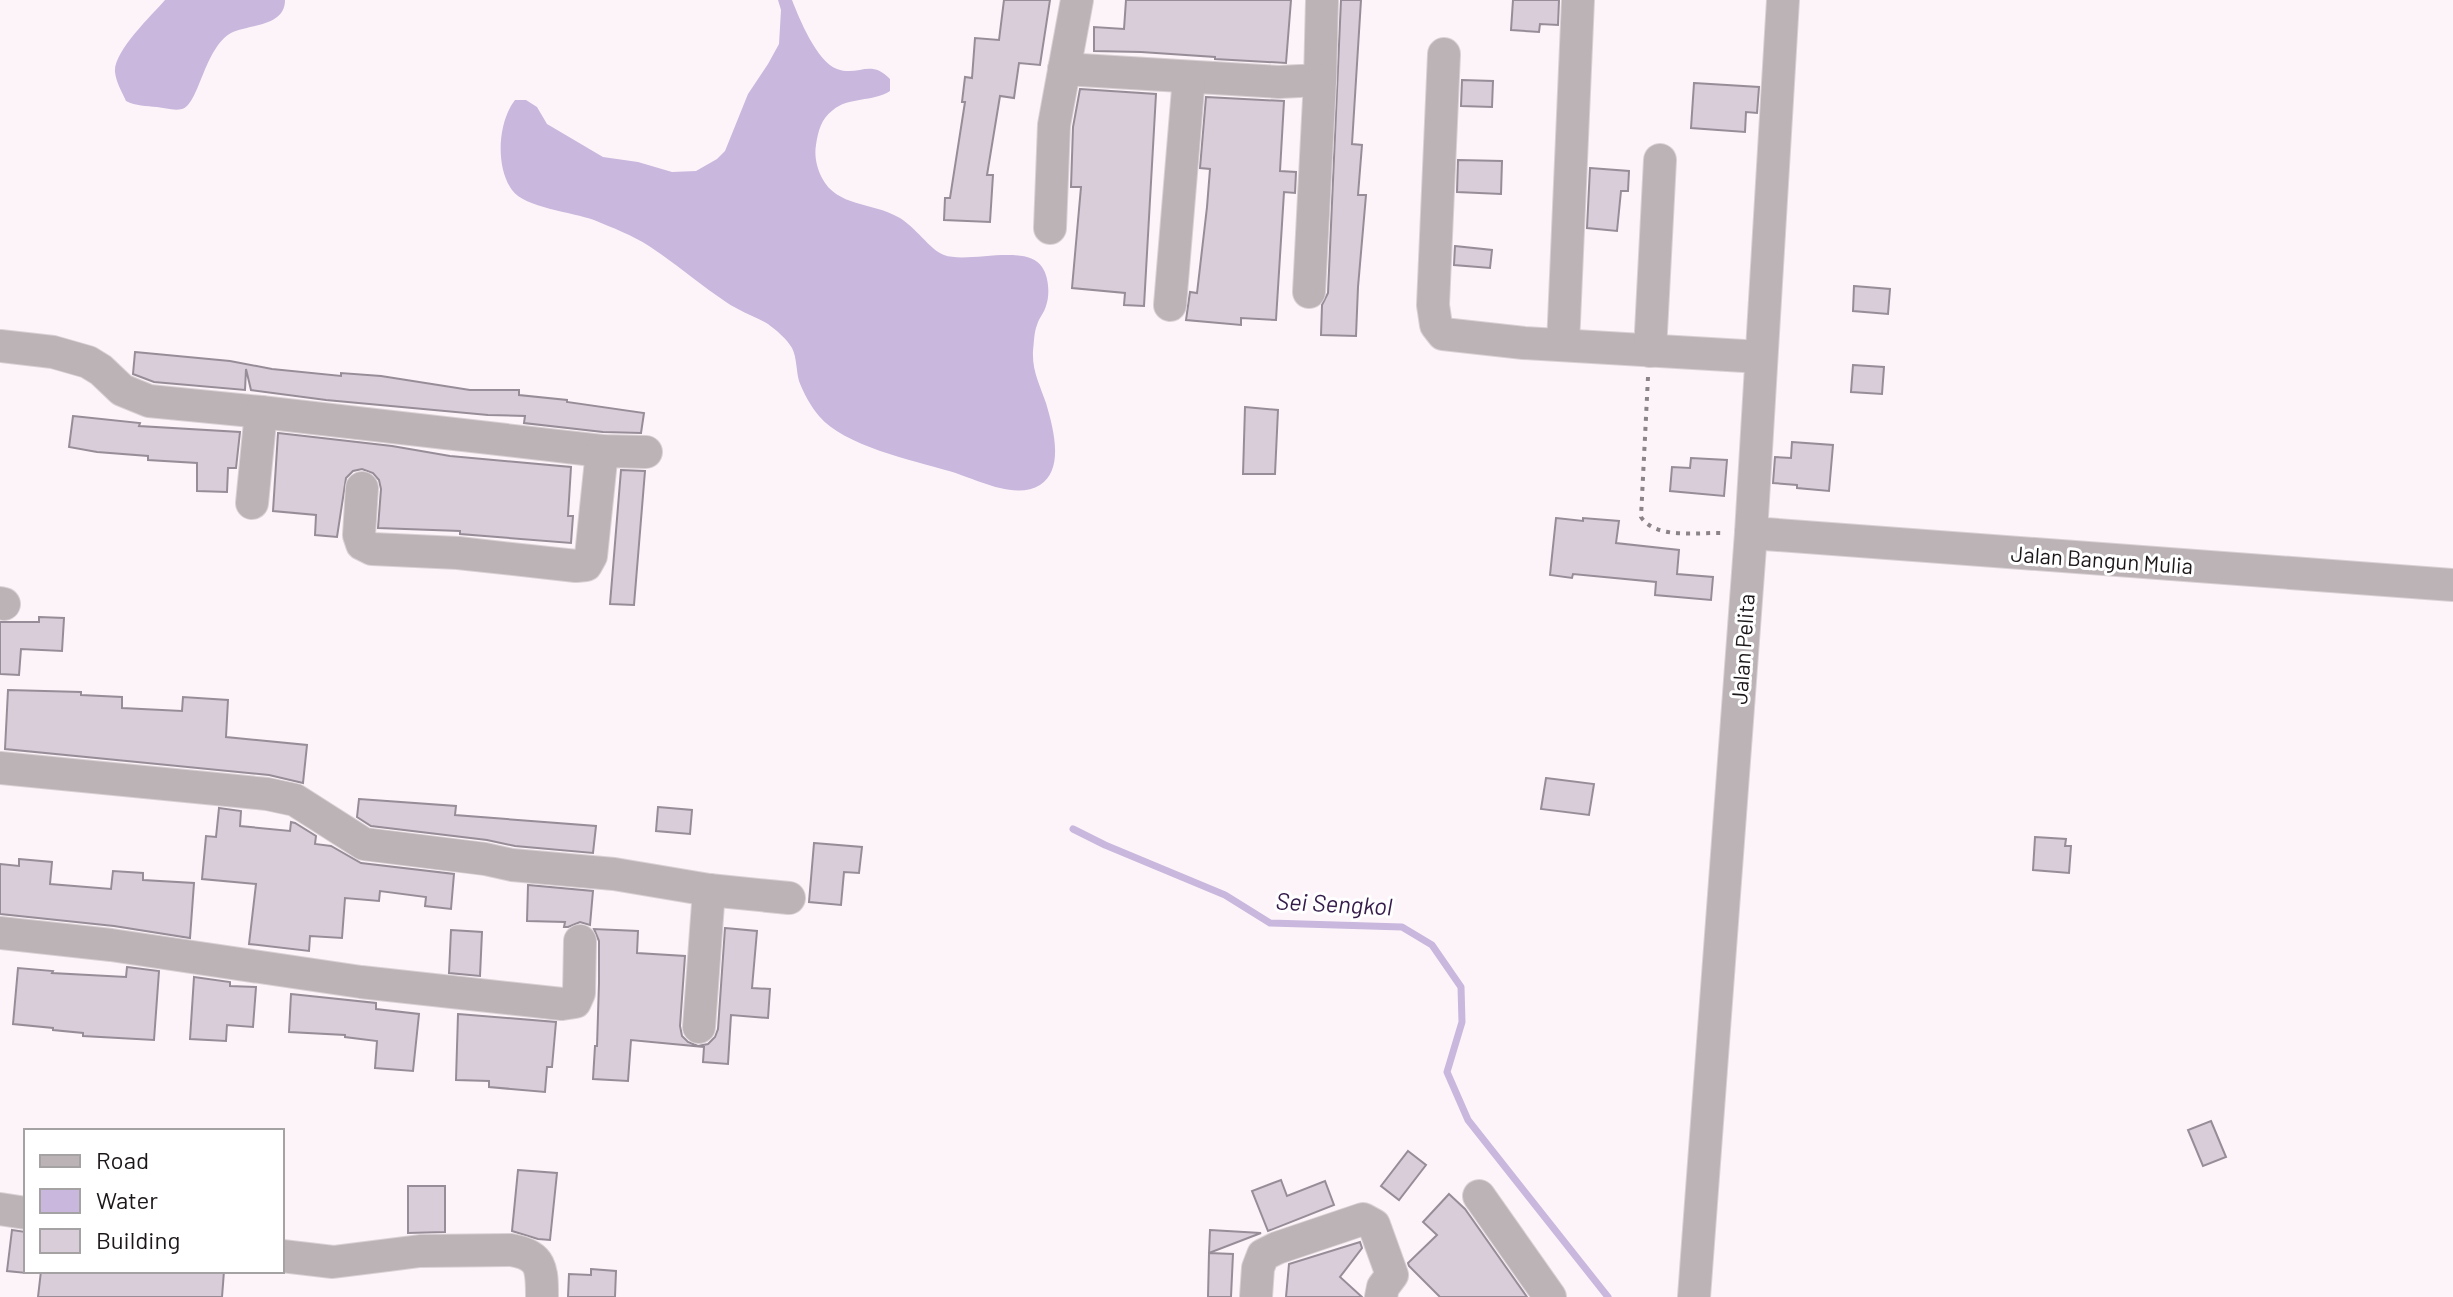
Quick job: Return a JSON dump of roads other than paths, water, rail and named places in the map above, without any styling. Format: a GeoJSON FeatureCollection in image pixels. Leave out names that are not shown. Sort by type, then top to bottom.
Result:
{"type":"FeatureCollection","features":[{"type":"Feature","properties":{"kind":"street"},"geometry":{"type":"LineString","coordinates":[[1050,228],[1054,125],[1077,0]]}},
{"type":"Feature","properties":{"kind":"street"},"geometry":{"type":"LineString","coordinates":[[1309,292],[1322,0]]}},
{"type":"Feature","properties":{"kind":"street"},"geometry":{"type":"LineString","coordinates":[[1563,345],[1578,0]]}},
{"type":"Feature","properties":{"kind":"street","name":"Jalan Pelita"},"geometry":{"type":"LineString","coordinates":[[1694,1297],[1751,533],[1783,0]]}},
{"type":"Feature","properties":{"kind":"street"},"geometry":{"type":"LineString","coordinates":[[1444,54],[1434,277],[1436,325],[1443,334],[1524,343],[1761,357]]}},
{"type":"Feature","properties":{"kind":"street"},"geometry":{"type":"LineString","coordinates":[[1064,69],[1279,82],[1320,80]]}},
{"type":"Feature","properties":{"kind":"street"},"geometry":{"type":"LineString","coordinates":[[1170,305],[1189,77]]}},
{"type":"Feature","properties":{"kind":"street"},"geometry":{"type":"LineString","coordinates":[[1650,351],[1660,160]]}},
{"type":"Feature","properties":{"kind":"street"},"geometry":{"type":"LineString","coordinates":[[0,346],[53,352],[88,362],[122,390],[149,401],[602,451],[646,452]]}},
{"type":"Feature","properties":{"kind":"street"},"geometry":{"type":"LineString","coordinates":[[252,503],[261,412]]}},
{"type":"Feature","properties":{"kind":"street"},"geometry":{"type":"LineString","coordinates":[[362,488],[359,535],[362,544],[372,549],[458,553],[586,565],[591,556],[602,451]]}},
{"type":"Feature","properties":{"kind":"street","name":"Jalan Bangun Mulia"},"geometry":{"type":"LineString","coordinates":[[1751,533],[2453,585]]}},
{"type":"Feature","properties":{"kind":"street"},"geometry":{"type":"LineString","coordinates":[[0,768],[267,794],[295,800],[364,844],[789,898]]}},
{"type":"Feature","properties":{"kind":"street"},"geometry":{"type":"LineString","coordinates":[[699,1027],[709,890]]}},
{"type":"Feature","properties":{"kind":"street"},"geometry":{"type":"LineString","coordinates":[[0,933],[111,945],[361,982],[562,1004],[575,1002],[579,993],[580,941]]}},
{"type":"Feature","properties":{"kind":"street"},"geometry":{"type":"LineString","coordinates":[[1479,1196],[1550,1297]]}},
{"type":"Feature","properties":{"kind":"street"},"geometry":{"type":"LineString","coordinates":[[0,1209],[24,1213]]}},
{"type":"Feature","properties":{"kind":"street"},"geometry":{"type":"LineString","coordinates":[[1256,1297],[1258,1268],[1263,1255],[1363,1219],[1374,1225],[1393,1290]]}},
{"type":"Feature","properties":{"kind":"street"},"geometry":{"type":"LineString","coordinates":[[284,1256],[333,1262],[420,1251],[525,1252],[535,1259],[541,1272],[542,1297]]}},
{"type":"Feature","properties":{"kind":"water"},"geometry":{"type":"Polygon","coordinates":[[[165,0],[285,0],[283,9],[273,20],[238,30],[222,40],[193,98],[188,105],[176,110],[126,101],[115,72],[120,54],[165,0]]]}},
{"type":"Feature","properties":{"kind":"water"},"geometry":{"type":"Polygon","coordinates":[[[778,0],[792,0],[810,39],[830,65],[845,71],[876,70],[890,79],[890,91],[839,106],[823,121],[815,149],[817,166],[829,187],[846,199],[898,217],[944,255],[1023,256],[1042,267],[1048,297],[1035,331],[1033,358],[1052,424],[1055,458],[1048,478],[1040,485],[1019,491],[994,487],[880,451],[845,436],[830,427],[813,408],[799,381],[792,348],[768,324],[726,302],[643,242],[594,220],[527,201],[512,190],[503,169],[501,144],[505,120],[515,100],[526,100],[537,107],[547,124],[603,157],[638,162],[672,172],[696,171],[717,159],[725,151],[748,94],[779,44],[781,10],[778,0]]]}},
{"type":"Feature","properties":{"kind":"waterway","name":"Sei Sengkol"},"geometry":{"type":"LineString","coordinates":[[1073,829],[1225,895],[1270,923],[1402,927],[1432,945],[1461,987],[1462,1022],[1447,1072],[1468,1120],[1608,1297]]}}]}
